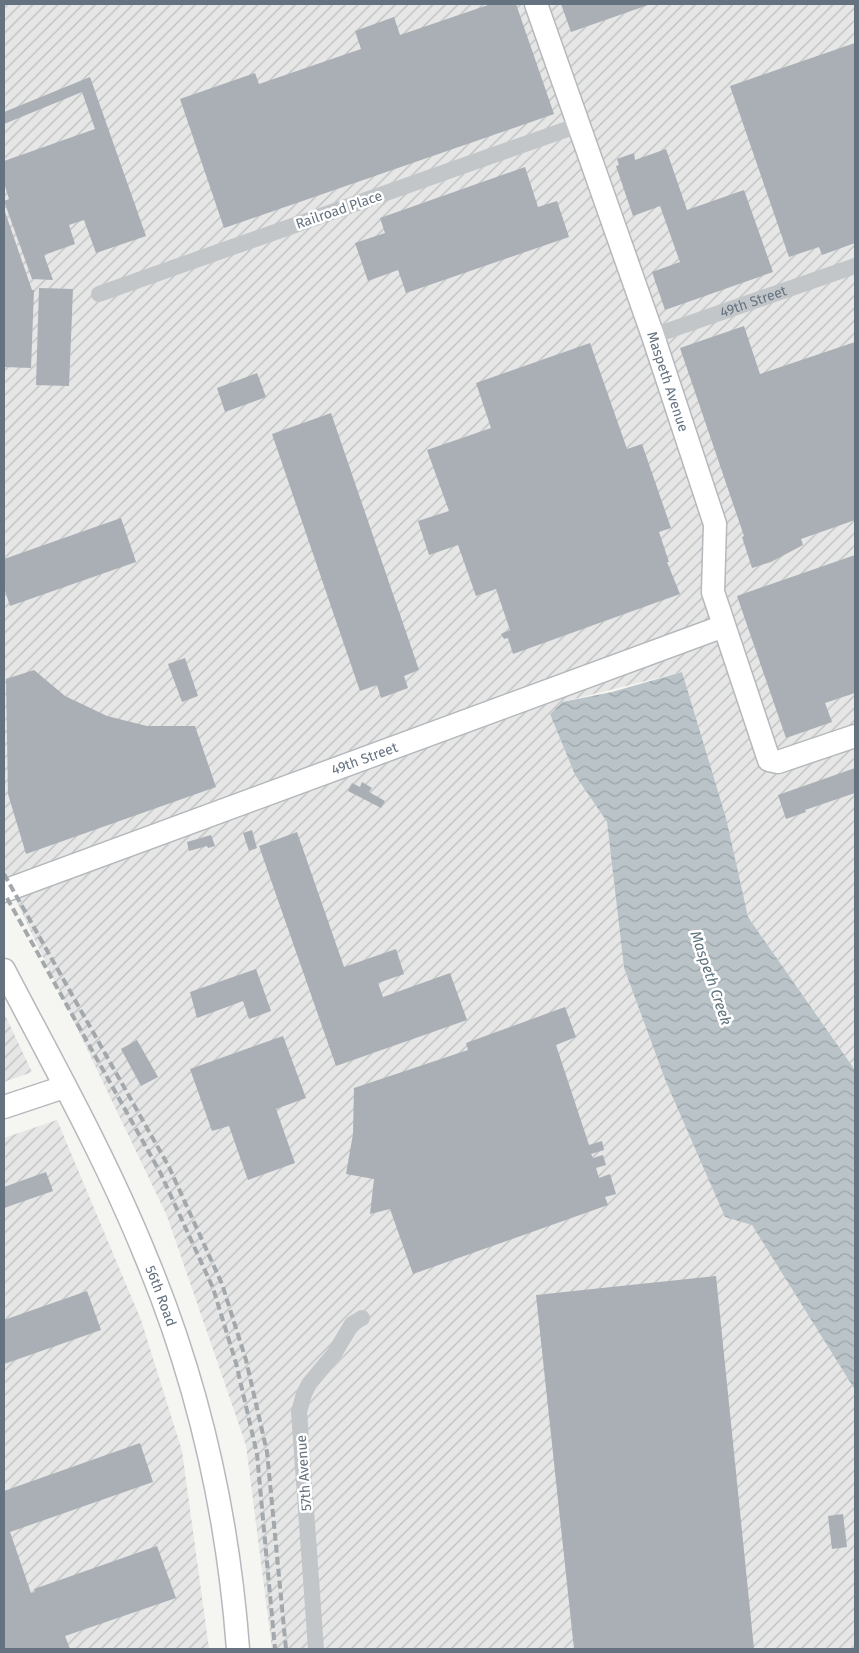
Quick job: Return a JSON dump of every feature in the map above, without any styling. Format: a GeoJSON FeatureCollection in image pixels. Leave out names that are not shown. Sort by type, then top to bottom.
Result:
{"type":"FeatureCollection","features":[{"type":"Feature","properties":{"kind":"main road","name":"Maspeth Avenue"},"geometry":{"type":"LineString","coordinates":[[536,4],[653,336],[715,524],[713,592],[769,760],[773,763],[855,736]]}},
{"type":"Feature","properties":{"kind":"main road","name":"49th Street"},"geometry":{"type":"LineString","coordinates":[[4,890],[83,863],[724,626]]}},
{"type":"Feature","properties":{"kind":"main road","name":"56th Road"},"geometry":{"type":"LineString","coordinates":[[4,970],[64,1087],[146,1257],[188,1373],[208,1448],[223,1523],[238,1649]]}},
{"type":"Feature","properties":{"kind":"main road"},"geometry":{"type":"LineString","coordinates":[[4,1108],[64,1087]]}},
{"type":"Feature","properties":{"kind":"street","name":"Railroad Place"},"geometry":{"type":"LineString","coordinates":[[99,294],[579,125]]}},
{"type":"Feature","properties":{"kind":"street","name":"49th Street"},"geometry":{"type":"LineString","coordinates":[[653,336],[855,266]]}},
{"type":"Feature","properties":{"kind":"street","name":"57th Avenue"},"geometry":{"type":"LineString","coordinates":[[316,1649],[300,1406],[309,1384],[334,1354],[352,1324],[362,1318]]}},
{"type":"Feature","properties":{"kind":"shaded area"},"geometry":{"type":"Polygon","coordinates":[[[4,4],[855,4],[855,1070],[748,917],[682,672],[562,702],[550,714],[575,775],[607,822],[624,968],[666,1082],[725,1216],[752,1224],[855,1390],[855,1649],[272,1649],[246,1445],[167,1216],[10,888],[4,891],[4,4]]]}},
{"type":"Feature","properties":{"kind":"shaded area"},"geometry":{"type":"Polygon","coordinates":[[[4,1013],[32,1072],[4,1082],[4,1013]]]}},
{"type":"Feature","properties":{"kind":"shaded area"},"geometry":{"type":"Polygon","coordinates":[[[57,1120],[141,1320],[182,1451],[209,1649],[4,1649],[4,1138],[57,1120]]]}},
{"type":"Feature","properties":{"kind":"water","name":"Maspeth Creek"},"geometry":{"type":"Polygon","coordinates":[[[682,672],[726,818],[748,917],[855,1070],[855,1390],[752,1225],[725,1217],[666,1082],[624,968],[607,822],[575,775],[550,714],[562,702],[612,692],[682,672]]]}},
{"type":"Feature","properties":{"kind":"building"},"geometry":{"type":"Polygon","coordinates":[[[491,4],[516,4],[554,114],[224,228],[180,99],[255,73],[259,84],[361,49],[355,31],[394,17],[400,35],[491,4]]]}},
{"type":"Feature","properties":{"kind":"building"},"geometry":{"type":"Polygon","coordinates":[[[561,4],[651,4],[571,32],[561,4]]]}},
{"type":"Feature","properties":{"kind":"building"},"geometry":{"type":"Polygon","coordinates":[[[855,43],[855,243],[822,255],[819,247],[789,257],[730,86],[855,43]]]}},
{"type":"Feature","properties":{"kind":"building"},"geometry":{"type":"Polygon","coordinates":[[[90,77],[146,236],[96,253],[84,220],[69,225],[75,244],[44,255],[53,280],[32,279],[4,201],[9,199],[4,183],[4,161],[95,129],[82,92],[4,124],[4,112],[90,77]]]}},
{"type":"Feature","properties":{"kind":"building"},"geometry":{"type":"Polygon","coordinates":[[[666,149],[687,210],[744,190],[773,272],[665,310],[652,272],[680,262],[660,206],[633,216],[616,166],[619,165],[617,159],[634,153],[635,160],[666,149]]]}},
{"type":"Feature","properties":{"kind":"building"},"geometry":{"type":"Polygon","coordinates":[[[525,167],[538,207],[557,201],[569,237],[406,293],[398,270],[368,281],[355,243],[385,233],[380,218],[525,167]]]}},
{"type":"Feature","properties":{"kind":"building"},"geometry":{"type":"Polygon","coordinates":[[[4,209],[32,290],[34,290],[31,368],[4,367],[4,209]]]}},
{"type":"Feature","properties":{"kind":"building"},"geometry":{"type":"Polygon","coordinates":[[[39,288],[73,289],[69,386],[36,385],[39,288]]]}},
{"type":"Feature","properties":{"kind":"building"},"geometry":{"type":"Polygon","coordinates":[[[744,326],[760,374],[855,342],[855,520],[801,539],[803,545],[771,562],[752,568],[742,537],[744,536],[680,348],[744,326]]]}},
{"type":"Feature","properties":{"kind":"building"},"geometry":{"type":"Polygon","coordinates":[[[590,343],[627,449],[642,444],[671,528],[659,532],[669,562],[667,562],[680,594],[513,654],[508,638],[504,639],[501,634],[510,630],[496,589],[476,596],[458,545],[429,555],[418,521],[449,511],[427,450],[491,428],[476,383],[590,343]]]}},
{"type":"Feature","properties":{"kind":"building"},"geometry":{"type":"Polygon","coordinates":[[[257,373],[266,397],[225,412],[217,388],[257,373]]]}},
{"type":"Feature","properties":{"kind":"building"},"geometry":{"type":"Polygon","coordinates":[[[331,413],[419,670],[404,676],[408,688],[381,698],[377,685],[360,691],[272,434],[331,413]]]}},
{"type":"Feature","properties":{"kind":"building"},"geometry":{"type":"Polygon","coordinates":[[[121,518],[136,562],[10,606],[4,588],[4,559],[121,518]]]}},
{"type":"Feature","properties":{"kind":"building"},"geometry":{"type":"Polygon","coordinates":[[[855,555],[855,693],[825,703],[832,722],[786,738],[737,596],[855,555]]]}},
{"type":"Feature","properties":{"kind":"building"},"geometry":{"type":"Polygon","coordinates":[[[185,658],[198,696],[182,702],[168,664],[185,658]]]}},
{"type":"Feature","properties":{"kind":"building"},"geometry":{"type":"Polygon","coordinates":[[[34,670],[65,696],[107,716],[147,726],[195,726],[216,787],[26,854],[8,794],[6,679],[34,670]]]}},
{"type":"Feature","properties":{"kind":"building"},"geometry":{"type":"Polygon","coordinates":[[[855,768],[855,793],[805,810],[806,812],[786,819],[778,795],[855,768]]]}},
{"type":"Feature","properties":{"kind":"building"},"geometry":{"type":"Polygon","coordinates":[[[362,782],[372,788],[369,792],[385,801],[381,808],[348,791],[352,783],[360,787],[362,782]]]}},
{"type":"Feature","properties":{"kind":"building"},"geometry":{"type":"Polygon","coordinates":[[[252,830],[257,848],[249,851],[243,833],[252,830]]]}},
{"type":"Feature","properties":{"kind":"building"},"geometry":{"type":"Polygon","coordinates":[[[297,832],[344,967],[396,949],[404,974],[378,983],[383,997],[450,973],[467,1020],[336,1066],[259,846],[297,832]]]}},
{"type":"Feature","properties":{"kind":"building"},"geometry":{"type":"Polygon","coordinates":[[[211,835],[215,846],[208,848],[207,846],[189,851],[187,842],[211,835]]]}},
{"type":"Feature","properties":{"kind":"building"},"geometry":{"type":"Polygon","coordinates":[[[256,969],[271,1011],[249,1019],[243,1001],[197,1018],[190,992],[256,969]]]}},
{"type":"Feature","properties":{"kind":"building"},"geometry":{"type":"Polygon","coordinates":[[[565,1007],[576,1037],[556,1045],[589,1145],[602,1141],[604,1150],[591,1154],[593,1158],[603,1155],[606,1165],[596,1168],[599,1178],[610,1174],[616,1194],[605,1197],[608,1205],[413,1274],[390,1209],[370,1214],[374,1179],[346,1174],[353,1134],[354,1088],[468,1050],[466,1043],[565,1007]]]}},
{"type":"Feature","properties":{"kind":"building"},"geometry":{"type":"Polygon","coordinates":[[[283,1036],[306,1098],[276,1109],[295,1163],[248,1180],[229,1126],[212,1131],[190,1069],[283,1036]]]}},
{"type":"Feature","properties":{"kind":"building"},"geometry":{"type":"Polygon","coordinates":[[[137,1040],[158,1077],[141,1086],[121,1049],[137,1040]]]}},
{"type":"Feature","properties":{"kind":"building"},"geometry":{"type":"Polygon","coordinates":[[[46,1172],[53,1191],[4,1208],[4,1187],[46,1172]]]}},
{"type":"Feature","properties":{"kind":"building"},"geometry":{"type":"Polygon","coordinates":[[[716,1276],[754,1649],[574,1649],[536,1295],[716,1276]]]}},
{"type":"Feature","properties":{"kind":"building"},"geometry":{"type":"Polygon","coordinates":[[[87,1291],[101,1330],[4,1364],[4,1320],[87,1291]]]}},
{"type":"Feature","properties":{"kind":"building"},"geometry":{"type":"Polygon","coordinates":[[[140,1443],[153,1482],[10,1532],[31,1593],[35,1592],[34,1589],[157,1546],[176,1598],[65,1636],[70,1649],[4,1649],[4,1491],[140,1443]]]}},
{"type":"Feature","properties":{"kind":"building"},"geometry":{"type":"Polygon","coordinates":[[[843,1514],[847,1547],[832,1549],[828,1516],[843,1514]]]}},
{"type":"Feature","properties":{"kind":"railway"},"geometry":{"type":"LineString","coordinates":[[4,874],[169,1167],[222,1284],[246,1360],[267,1452],[286,1649]]}},
{"type":"Feature","properties":{"kind":"railway"},"geometry":{"type":"LineString","coordinates":[[7,898],[160,1172],[213,1288],[236,1363],[257,1454],[275,1649]]}}]}
